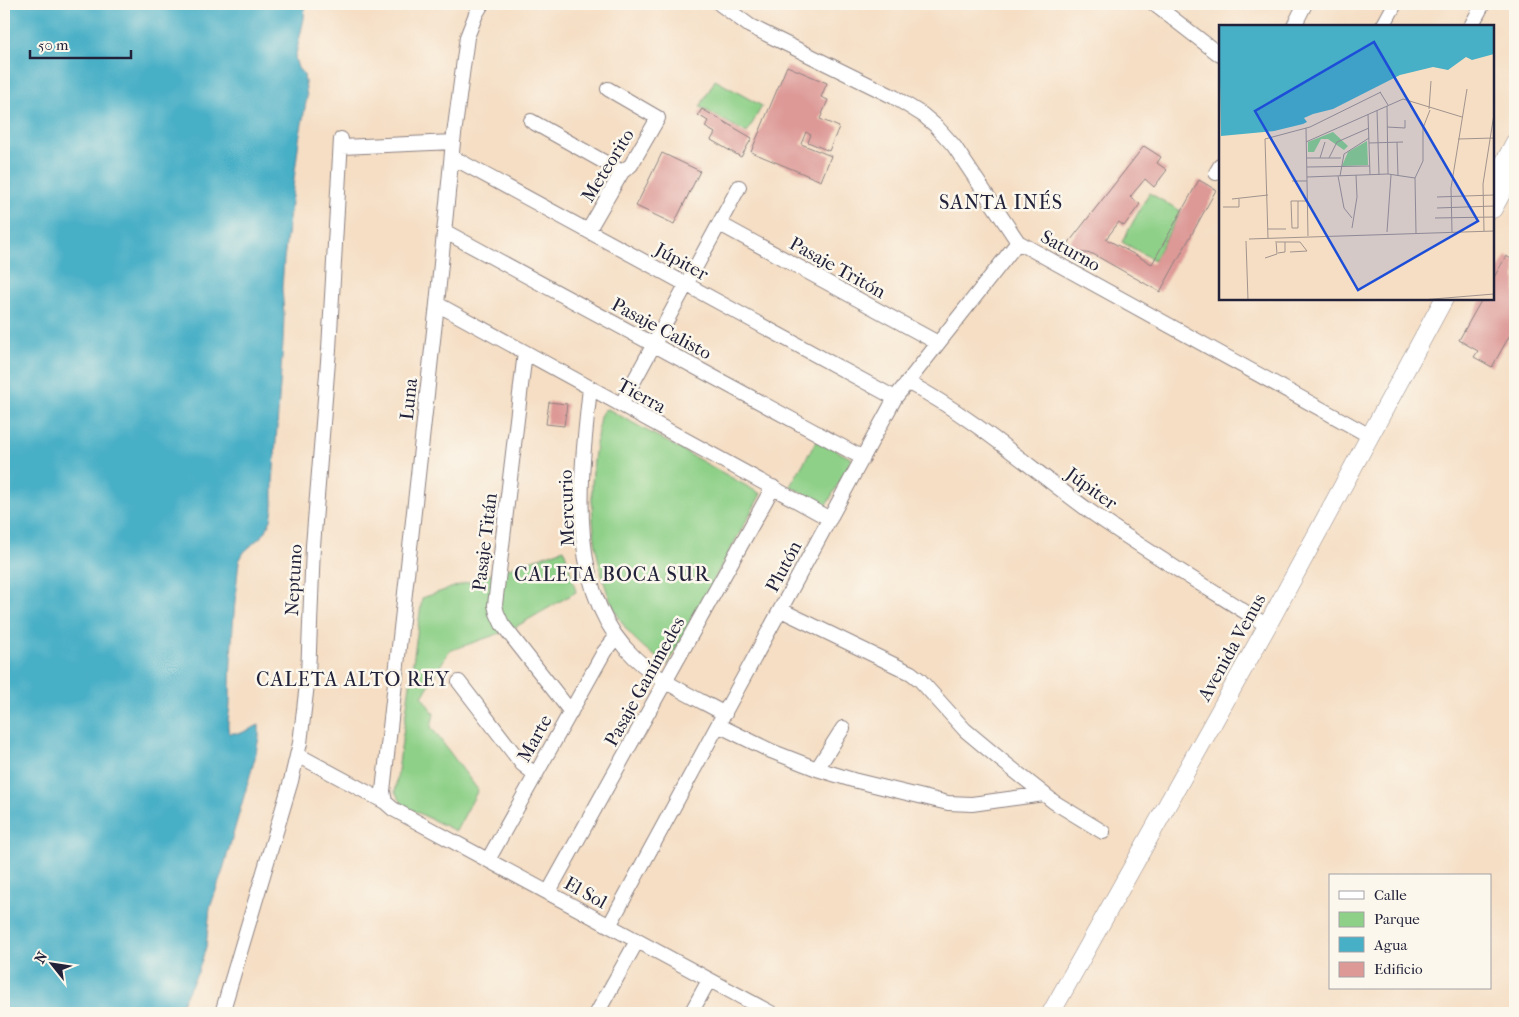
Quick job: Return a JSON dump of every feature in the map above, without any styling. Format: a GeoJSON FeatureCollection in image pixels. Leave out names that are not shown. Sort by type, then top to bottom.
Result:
{"type":"FeatureCollection","features":[{"type":"Feature","properties":{"kind":"street","name":"Luna"},"geometry":{"type":"LineString","coordinates":[[385,802],[384,782],[453,142],[467,37],[482,4]]}},
{"type":"Feature","properties":{"kind":"street","name":"Saturno"},"geometry":{"type":"LineString","coordinates":[[720,4],[750,26],[894,97],[923,115],[954,146],[1018,242],[1366,433]]}},
{"type":"Feature","properties":{"kind":"street"},"geometry":{"type":"LineString","coordinates":[[1154,4],[1219,54]]}},
{"type":"Feature","properties":{"kind":"street"},"geometry":{"type":"LineString","coordinates":[[1295,25],[1306,4]]}},
{"type":"Feature","properties":{"kind":"street"},"geometry":{"type":"LineString","coordinates":[[1384,25],[1395,4]]}},
{"type":"Feature","properties":{"kind":"street"},"geometry":{"type":"LineString","coordinates":[[1472,25],[1483,4]]}},
{"type":"Feature","properties":{"kind":"street","name":"Meteorito"},"geometry":{"type":"LineString","coordinates":[[588,231],[622,172],[629,168],[658,118],[608,89]]}},
{"type":"Feature","properties":{"kind":"street"},"geometry":{"type":"LineString","coordinates":[[531,121],[622,172]]}},
{"type":"Feature","properties":{"kind":"street","name":"Neptuno"},"geometry":{"type":"LineString","coordinates":[[222,1013],[250,924],[298,754],[308,676],[313,546],[329,349],[342,143],[453,142]]}},
{"type":"Feature","properties":{"kind":"street"},"geometry":{"type":"LineString","coordinates":[[1494,182],[1515,142]]}},
{"type":"Feature","properties":{"kind":"street","name":"Júpiter"},"geometry":{"type":"LineString","coordinates":[[452,157],[895,398]]}},
{"type":"Feature","properties":{"kind":"street"},"geometry":{"type":"LineString","coordinates":[[1494,204],[1515,167]]}},
{"type":"Feature","properties":{"kind":"street"},"geometry":{"type":"LineString","coordinates":[[621,405],[740,187]]}},
{"type":"Feature","properties":{"kind":"street","name":"Pasaje Tritón"},"geometry":{"type":"LineString","coordinates":[[720,224],[938,343]]}},
{"type":"Feature","properties":{"kind":"street","name":"Pasaje Calisto"},"geometry":{"type":"LineString","coordinates":[[444,231],[862,458]]}},
{"type":"Feature","properties":{"kind":"street","name":"Plutón"},"geometry":{"type":"LineString","coordinates":[[609,926],[895,398],[1018,242]]}},
{"type":"Feature","properties":{"kind":"street","name":"Avenida Venus"},"geometry":{"type":"LineString","coordinates":[[1051,1013],[1266,628],[1432,300]]}},
{"type":"Feature","properties":{"kind":"street","name":"Avenida Venus"},"geometry":{"type":"LineString","coordinates":[[1040,1013],[1258,620],[1443,300]]}},
{"type":"Feature","properties":{"kind":"street","name":"Tierra"},"geometry":{"type":"LineString","coordinates":[[437,304],[830,519]]}},
{"type":"Feature","properties":{"kind":"street","name":"Pasaje Titán"},"geometry":{"type":"LineString","coordinates":[[526,352],[496,605],[497,613],[502,624],[571,712]]}},
{"type":"Feature","properties":{"kind":"street","name":"Júpiter"},"geometry":{"type":"LineString","coordinates":[[907,382],[940,400],[980,427],[1094,514],[1258,620]]}},
{"type":"Feature","properties":{"kind":"street","name":"Mercurio"},"geometry":{"type":"LineString","coordinates":[[590,388],[582,469],[584,531],[589,571],[593,588],[606,621],[616,637],[634,657],[665,681],[764,747],[817,769],[853,780],[957,805],[1044,794]]}},
{"type":"Feature","properties":{"kind":"street","name":"Pasaje Ganímedes"},"geometry":{"type":"LineString","coordinates":[[548,893],[773,488]]}},
{"type":"Feature","properties":{"kind":"street"},"geometry":{"type":"LineString","coordinates":[[781,610],[911,673],[920,680],[965,730],[1044,794],[1104,832]]}},
{"type":"Feature","properties":{"kind":"street","name":"Marte"},"geometry":{"type":"LineString","coordinates":[[488,860],[604,652],[616,637]]}},
{"type":"Feature","properties":{"kind":"street"},"geometry":{"type":"LineString","coordinates":[[459,682],[522,764],[536,775]]}},
{"type":"Feature","properties":{"kind":"street"},"geometry":{"type":"LineString","coordinates":[[817,769],[843,728]]}},
{"type":"Feature","properties":{"kind":"street","name":"El Sol"},"geometry":{"type":"LineString","coordinates":[[298,754],[385,802],[393,809],[767,1012]]}},
{"type":"Feature","properties":{"kind":"street"},"geometry":{"type":"LineString","coordinates":[[598,1013],[637,941]]}},
{"type":"Feature","properties":{"kind":"street"},"geometry":{"type":"LineString","coordinates":[[691,1013],[709,980]]}},
{"type":"Feature","properties":{"kind":"green space"},"geometry":{"type":"Polygon","coordinates":[[[715,80],[762,106],[747,133],[700,107],[715,80]]]}},
{"type":"Feature","properties":{"kind":"green space"},"geometry":{"type":"Polygon","coordinates":[[[1149,193],[1181,211],[1154,260],[1122,242],[1149,193]]]}},
{"type":"Feature","properties":{"kind":"green space"},"geometry":{"type":"Polygon","coordinates":[[[608,409],[761,494],[667,665],[636,640],[621,621],[612,603],[599,564],[593,523],[592,484],[600,416],[604,410],[608,409]]]}},
{"type":"Feature","properties":{"kind":"green space"},"geometry":{"type":"Polygon","coordinates":[[[817,440],[852,459],[826,506],[790,486],[817,440]]]}},
{"type":"Feature","properties":{"kind":"green space"},"geometry":{"type":"Polygon","coordinates":[[[564,549],[576,592],[512,629],[449,651],[422,697],[434,714],[431,727],[478,790],[456,831],[404,806],[395,792],[422,598],[564,549]]]}},
{"type":"Feature","properties":{"kind":"water"},"geometry":{"type":"Polygon","coordinates":[[[4,4],[305,4],[304,19],[295,58],[298,68],[304,75],[307,97],[299,140],[284,259],[282,288],[284,315],[283,343],[273,507],[271,520],[265,533],[244,552],[239,561],[233,632],[228,729],[229,733],[241,733],[259,725],[259,737],[255,758],[210,908],[206,947],[198,972],[177,1013],[4,1013],[4,4]]]}},
{"type":"Feature","properties":{"kind":"building"},"geometry":{"type":"Polygon","coordinates":[[[787,66],[827,83],[821,97],[828,100],[820,119],[839,127],[829,151],[808,142],[811,135],[806,132],[801,144],[831,156],[821,181],[751,152],[787,66]]]}},
{"type":"Feature","properties":{"kind":"building"},"geometry":{"type":"Polygon","coordinates":[[[702,109],[752,138],[741,157],[711,140],[715,133],[705,127],[708,121],[698,115],[702,109]]]}},
{"type":"Feature","properties":{"kind":"building"},"geometry":{"type":"Polygon","coordinates":[[[1144,146],[1161,157],[1157,163],[1167,170],[1154,187],[1145,179],[1130,197],[1140,204],[1124,226],[1119,222],[1106,239],[1152,264],[1199,180],[1216,190],[1160,292],[1093,254],[1077,252],[1067,245],[1144,146]]]}},
{"type":"Feature","properties":{"kind":"building"},"geometry":{"type":"Polygon","coordinates":[[[662,153],[700,171],[674,224],[636,206],[662,153]]]}},
{"type":"Feature","properties":{"kind":"building"},"geometry":{"type":"Polygon","coordinates":[[[1506,256],[1515,261],[1515,326],[1492,367],[1474,357],[1478,351],[1459,340],[1481,300],[1494,300],[1494,277],[1506,256]]]}},
{"type":"Feature","properties":{"kind":"building"},"geometry":{"type":"Polygon","coordinates":[[[549,402],[567,404],[564,426],[546,424],[549,402]]]}},
{"type":"Feature","properties":{"kind":"district","name":"SANTA INÉS"},"geometry":{"type":"Point","coordinates":[1001,202]}},
{"type":"Feature","properties":{"kind":"district","name":"CALETA BOCA SUR"},"geometry":{"type":"Point","coordinates":[612,574]}},
{"type":"Feature","properties":{"kind":"district","name":"CALETA ALTO REY"},"geometry":{"type":"Point","coordinates":[353,679]}}]}
